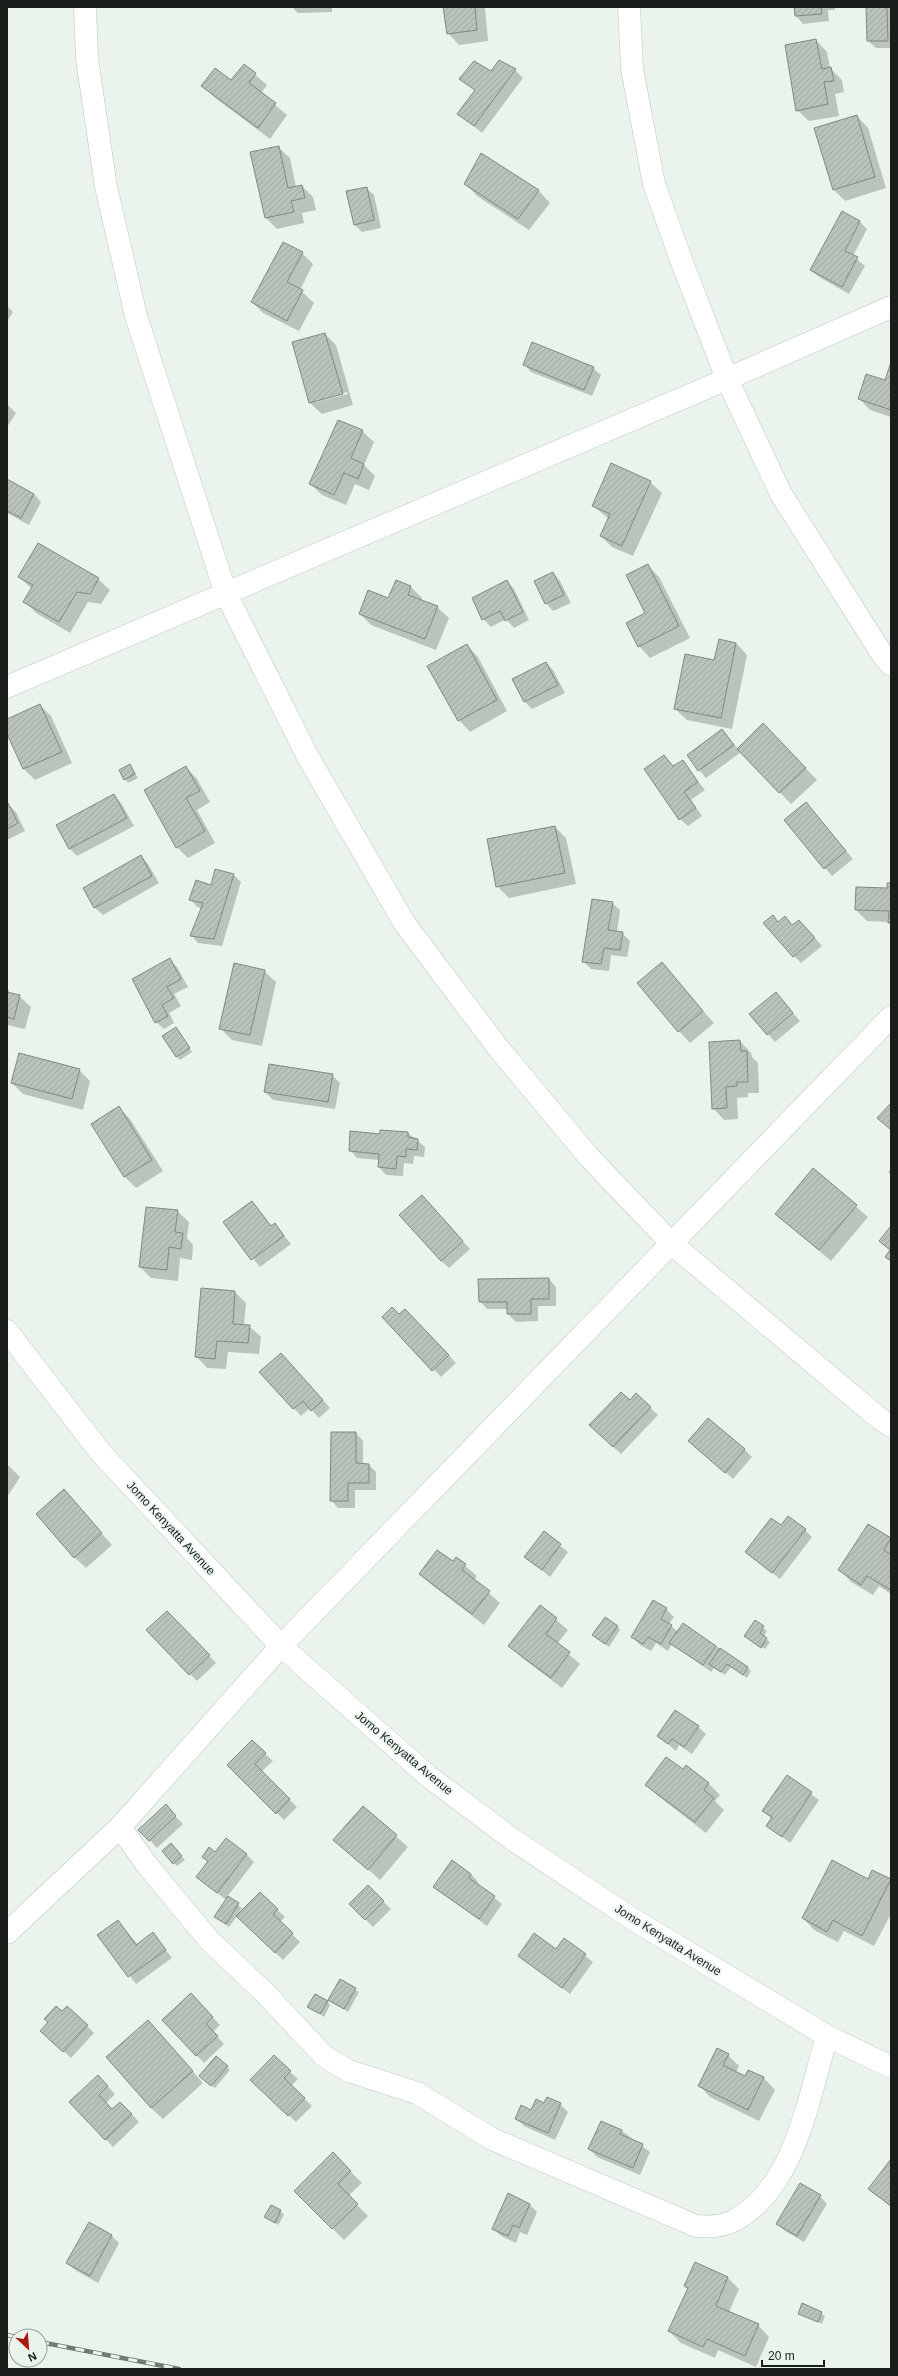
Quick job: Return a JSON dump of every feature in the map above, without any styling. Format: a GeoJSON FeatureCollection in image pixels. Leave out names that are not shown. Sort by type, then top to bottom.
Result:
{"type":"FeatureCollection","features":[{"type":"Feature","properties":{"kind":"street"},"geometry":{"type":"LineString","coordinates":[[85,7],[87,59],[106,187],[136,316],[226,594],[308,757],[405,924],[509,1061],[589,1157],[672,1243],[880,1419],[891,1426]]}},
{"type":"Feature","properties":{"kind":"street"},"geometry":{"type":"LineString","coordinates":[[629,7],[632,69],[654,184],[680,257],[727,379],[781,494],[882,654],[891,664]]}},
{"type":"Feature","properties":{"kind":"street"},"geometry":{"type":"LineString","coordinates":[[7,687],[727,379],[891,307]]}},
{"type":"Feature","properties":{"kind":"street"},"geometry":{"type":"LineString","coordinates":[[7,1933],[120,1827],[281,1646],[891,1017]]}},
{"type":"Feature","properties":{"kind":"street","name":"Jomo Kenyatta Avenue"},"geometry":{"type":"LineString","coordinates":[[7,1331],[101,1452],[281,1646],[428,1776],[512,1839],[634,1920],[827,2036],[891,2068]]}},
{"type":"Feature","properties":{"kind":"street"},"geometry":{"type":"LineString","coordinates":[[120,1827],[147,1865],[209,1940],[266,1994],[324,2056],[349,2071],[417,2093],[492,2139],[696,2226],[712,2227],[734,2221],[758,2203],[776,2181],[794,2147],[827,2036]]}},
{"type":"Feature","properties":{"kind":"building"},"geometry":{"type":"Polygon","coordinates":[[[443,7],[475,7],[477,30],[447,34],[443,7]]]}},
{"type":"Feature","properties":{"kind":"building"},"geometry":{"type":"Polygon","coordinates":[[[794,7],[821,7],[822,14],[795,16],[794,7]]]}},
{"type":"Feature","properties":{"kind":"building"},"geometry":{"type":"Polygon","coordinates":[[[866,7],[887,7],[888,41],[867,41],[866,7]]]}},
{"type":"Feature","properties":{"kind":"building"},"geometry":{"type":"Polygon","coordinates":[[[816,39],[822,69],[831,67],[834,81],[824,82],[828,104],[796,111],[785,45],[816,39]]]}},
{"type":"Feature","properties":{"kind":"building"},"geometry":{"type":"Polygon","coordinates":[[[499,60],[516,69],[474,126],[457,114],[475,90],[459,79],[474,61],[491,71],[499,60]]]}},
{"type":"Feature","properties":{"kind":"building"},"geometry":{"type":"Polygon","coordinates":[[[244,64],[256,73],[249,83],[276,103],[258,128],[201,86],[215,68],[231,80],[244,64]]]}},
{"type":"Feature","properties":{"kind":"building"},"geometry":{"type":"Polygon","coordinates":[[[857,115],[875,177],[833,190],[814,128],[857,115]]]}},
{"type":"Feature","properties":{"kind":"building"},"geometry":{"type":"Polygon","coordinates":[[[279,146],[288,188],[302,185],[305,198],[291,201],[294,212],[265,218],[250,152],[279,146]]]}},
{"type":"Feature","properties":{"kind":"building"},"geometry":{"type":"Polygon","coordinates":[[[481,153],[539,190],[518,219],[464,184],[481,153]]]}},
{"type":"Feature","properties":{"kind":"building"},"geometry":{"type":"Polygon","coordinates":[[[367,187],[374,220],[354,225],[346,191],[367,187]]]}},
{"type":"Feature","properties":{"kind":"building"},"geometry":{"type":"Polygon","coordinates":[[[842,211],[860,221],[845,251],[858,257],[842,287],[810,270],[842,211]]]}},
{"type":"Feature","properties":{"kind":"building"},"geometry":{"type":"Polygon","coordinates":[[[283,242],[303,252],[287,282],[303,290],[287,321],[251,302],[283,242]]]}},
{"type":"Feature","properties":{"kind":"building"},"geometry":{"type":"Polygon","coordinates":[[[325,333],[343,394],[309,403],[292,342],[325,333]]]}},
{"type":"Feature","properties":{"kind":"building"},"geometry":{"type":"Polygon","coordinates":[[[532,342],[594,367],[584,390],[523,365],[532,342]]]}},
{"type":"Feature","properties":{"kind":"building"},"geometry":{"type":"Polygon","coordinates":[[[891,362],[891,410],[858,399],[866,374],[885,380],[891,362]]]}},
{"type":"Feature","properties":{"kind":"building"},"geometry":{"type":"Polygon","coordinates":[[[338,420],[363,430],[351,458],[364,464],[358,479],[344,473],[334,495],[309,484],[338,420]]]}},
{"type":"Feature","properties":{"kind":"building"},"geometry":{"type":"Polygon","coordinates":[[[611,463],[651,481],[622,546],[600,536],[610,514],[592,506],[611,463]]]}},
{"type":"Feature","properties":{"kind":"building"},"geometry":{"type":"Polygon","coordinates":[[[7,479],[34,494],[21,518],[7,511],[7,479]]]}},
{"type":"Feature","properties":{"kind":"building"},"geometry":{"type":"Polygon","coordinates":[[[38,543],[99,578],[90,594],[77,592],[59,622],[23,602],[33,585],[18,577],[38,543]]]}},
{"type":"Feature","properties":{"kind":"building"},"geometry":{"type":"Polygon","coordinates":[[[648,564],[679,626],[638,647],[626,623],[645,613],[626,575],[648,564]]]}},
{"type":"Feature","properties":{"kind":"building"},"geometry":{"type":"Polygon","coordinates":[[[553,572],[564,595],[545,604],[534,581],[553,572]]]}},
{"type":"Feature","properties":{"kind":"building"},"geometry":{"type":"Polygon","coordinates":[[[396,580],[411,586],[408,595],[438,606],[425,639],[359,614],[368,590],[388,598],[396,580]]]}},
{"type":"Feature","properties":{"kind":"building"},"geometry":{"type":"Polygon","coordinates":[[[507,580],[523,612],[505,621],[500,611],[482,620],[472,598],[507,580]]]}},
{"type":"Feature","properties":{"kind":"building"},"geometry":{"type":"Polygon","coordinates":[[[719,639],[736,643],[721,718],[674,709],[685,654],[714,660],[719,639]]]}},
{"type":"Feature","properties":{"kind":"building"},"geometry":{"type":"Polygon","coordinates":[[[467,644],[497,700],[458,721],[427,666],[467,644]]]}},
{"type":"Feature","properties":{"kind":"building"},"geometry":{"type":"Polygon","coordinates":[[[546,662],[558,685],[524,702],[512,679],[546,662]]]}},
{"type":"Feature","properties":{"kind":"building"},"geometry":{"type":"Polygon","coordinates":[[[40,704],[62,752],[23,769],[7,734],[7,719],[40,704]]]}},
{"type":"Feature","properties":{"kind":"building"},"geometry":{"type":"Polygon","coordinates":[[[763,723],[806,768],[779,793],[737,749],[763,723]]]}},
{"type":"Feature","properties":{"kind":"building"},"geometry":{"type":"Polygon","coordinates":[[[722,729],[734,745],[698,771],[687,755],[722,729]]]}},
{"type":"Feature","properties":{"kind":"building"},"geometry":{"type":"Polygon","coordinates":[[[664,755],[673,766],[683,760],[698,782],[684,792],[696,808],[679,820],[644,769],[664,755]]]}},
{"type":"Feature","properties":{"kind":"building"},"geometry":{"type":"Polygon","coordinates":[[[130,764],[135,774],[124,780],[119,770],[130,764]]]}},
{"type":"Feature","properties":{"kind":"building"},"geometry":{"type":"Polygon","coordinates":[[[186,766],[200,791],[186,798],[205,831],[176,848],[144,790],[186,766]]]}},
{"type":"Feature","properties":{"kind":"building"},"geometry":{"type":"Polygon","coordinates":[[[114,794],[127,818],[69,849],[56,825],[114,794]]]}},
{"type":"Feature","properties":{"kind":"building"},"geometry":{"type":"Polygon","coordinates":[[[806,802],[846,851],[824,869],[784,820],[806,802]]]}},
{"type":"Feature","properties":{"kind":"building"},"geometry":{"type":"Polygon","coordinates":[[[8,803],[18,823],[7,829],[7,804],[8,803]]]}},
{"type":"Feature","properties":{"kind":"building"},"geometry":{"type":"Polygon","coordinates":[[[555,826],[565,873],[496,887],[487,839],[555,826]]]}},
{"type":"Feature","properties":{"kind":"building"},"geometry":{"type":"Polygon","coordinates":[[[141,855],[152,876],[94,908],[83,888],[141,855]]]}},
{"type":"Feature","properties":{"kind":"building"},"geometry":{"type":"Polygon","coordinates":[[[215,869],[234,874],[214,939],[190,936],[203,903],[189,900],[196,880],[211,885],[215,869]]]}},
{"type":"Feature","properties":{"kind":"building"},"geometry":{"type":"Polygon","coordinates":[[[887,883],[891,883],[891,923],[888,923],[889,911],[855,910],[856,887],[887,888],[887,883]]]}},
{"type":"Feature","properties":{"kind":"building"},"geometry":{"type":"Polygon","coordinates":[[[592,899],[613,902],[608,930],[623,932],[620,950],[604,948],[601,964],[582,962],[592,899]]]}},
{"type":"Feature","properties":{"kind":"building"},"geometry":{"type":"Polygon","coordinates":[[[773,915],[778,922],[785,916],[792,925],[799,920],[815,938],[793,957],[763,923],[773,915]]]}},
{"type":"Feature","properties":{"kind":"building"},"geometry":{"type":"Polygon","coordinates":[[[170,958],[181,979],[167,987],[174,998],[162,1005],[168,1016],[155,1023],[132,979],[170,958]]]}},
{"type":"Feature","properties":{"kind":"building"},"geometry":{"type":"Polygon","coordinates":[[[662,962],[703,1011],[678,1032],[637,983],[662,962]]]}},
{"type":"Feature","properties":{"kind":"building"},"geometry":{"type":"Polygon","coordinates":[[[234,963],[265,970],[250,1035],[219,1029],[234,963]]]}},
{"type":"Feature","properties":{"kind":"building"},"geometry":{"type":"Polygon","coordinates":[[[7,992],[20,995],[14,1019],[7,1017],[7,992]]]}},
{"type":"Feature","properties":{"kind":"building"},"geometry":{"type":"Polygon","coordinates":[[[776,992],[793,1013],[767,1035],[749,1014],[776,992]]]}},
{"type":"Feature","properties":{"kind":"building"},"geometry":{"type":"Polygon","coordinates":[[[176,1027],[190,1048],[176,1057],[162,1036],[176,1027]]]}},
{"type":"Feature","properties":{"kind":"building"},"geometry":{"type":"Polygon","coordinates":[[[740,1040],[741,1051],[747,1051],[748,1082],[737,1082],[737,1086],[726,1087],[727,1108],[712,1109],[709,1042],[740,1040]]]}},
{"type":"Feature","properties":{"kind":"building"},"geometry":{"type":"Polygon","coordinates":[[[19,1053],[80,1069],[72,1099],[11,1083],[19,1053]]]}},
{"type":"Feature","properties":{"kind":"building"},"geometry":{"type":"Polygon","coordinates":[[[269,1064],[333,1074],[328,1102],[264,1092],[269,1064]]]}},
{"type":"Feature","properties":{"kind":"building"},"geometry":{"type":"Polygon","coordinates":[[[891,1103],[891,1128],[890,1129],[877,1118],[891,1103]]]}},
{"type":"Feature","properties":{"kind":"building"},"geometry":{"type":"Polygon","coordinates":[[[119,1106],[152,1160],[124,1177],[91,1124],[119,1106]]]}},
{"type":"Feature","properties":{"kind":"building"},"geometry":{"type":"Polygon","coordinates":[[[380,1130],[408,1132],[408,1137],[418,1139],[417,1150],[406,1149],[406,1157],[397,1156],[396,1169],[378,1167],[379,1154],[349,1151],[350,1131],[380,1134],[380,1130]]]}},
{"type":"Feature","properties":{"kind":"building"},"geometry":{"type":"Polygon","coordinates":[[[813,1168],[857,1205],[819,1250],[775,1214],[813,1168]]]}},
{"type":"Feature","properties":{"kind":"building"},"geometry":{"type":"Polygon","coordinates":[[[422,1195],[463,1241],[441,1261],[399,1215],[422,1195]]]}},
{"type":"Feature","properties":{"kind":"building"},"geometry":{"type":"Polygon","coordinates":[[[252,1201],[271,1226],[275,1223],[284,1236],[251,1260],[223,1222],[252,1201]]]}},
{"type":"Feature","properties":{"kind":"building"},"geometry":{"type":"Polygon","coordinates":[[[146,1207],[178,1210],[175,1232],[183,1233],[181,1249],[169,1247],[167,1270],[139,1267],[146,1207]]]}},
{"type":"Feature","properties":{"kind":"building"},"geometry":{"type":"Polygon","coordinates":[[[891,1226],[891,1261],[885,1257],[890,1250],[879,1241],[891,1226]]]}},
{"type":"Feature","properties":{"kind":"building"},"geometry":{"type":"Polygon","coordinates":[[[549,1278],[549,1299],[531,1299],[531,1314],[507,1314],[507,1302],[479,1302],[478,1279],[549,1278]]]}},
{"type":"Feature","properties":{"kind":"building"},"geometry":{"type":"Polygon","coordinates":[[[201,1288],[235,1291],[233,1324],[250,1325],[248,1343],[217,1341],[215,1359],[195,1357],[201,1288]]]}},
{"type":"Feature","properties":{"kind":"building"},"geometry":{"type":"Polygon","coordinates":[[[392,1307],[399,1314],[405,1309],[449,1355],[432,1371],[382,1317],[392,1307]]]}},
{"type":"Feature","properties":{"kind":"building"},"geometry":{"type":"Polygon","coordinates":[[[281,1353],[323,1400],[311,1411],[303,1401],[293,1409],[259,1372],[281,1353]]]}},
{"type":"Feature","properties":{"kind":"building"},"geometry":{"type":"Polygon","coordinates":[[[621,1392],[630,1400],[636,1393],[651,1407],[613,1447],[589,1425],[621,1392]]]}},
{"type":"Feature","properties":{"kind":"building"},"geometry":{"type":"Polygon","coordinates":[[[708,1418],[745,1449],[725,1473],[688,1441],[708,1418]]]}},
{"type":"Feature","properties":{"kind":"building"},"geometry":{"type":"Polygon","coordinates":[[[331,1432],[356,1432],[356,1463],[369,1464],[369,1483],[348,1483],[348,1501],[330,1501],[331,1432]]]}},
{"type":"Feature","properties":{"kind":"building"},"geometry":{"type":"Polygon","coordinates":[[[64,1489],[102,1533],[74,1558],[36,1514],[64,1489]]]}},
{"type":"Feature","properties":{"kind":"building"},"geometry":{"type":"Polygon","coordinates":[[[788,1516],[806,1529],[772,1573],[745,1552],[771,1518],[781,1525],[788,1516]]]}},
{"type":"Feature","properties":{"kind":"building"},"geometry":{"type":"Polygon","coordinates":[[[868,1524],[891,1538],[884,1550],[891,1555],[891,1590],[867,1576],[861,1585],[838,1570],[868,1524]]]}},
{"type":"Feature","properties":{"kind":"building"},"geometry":{"type":"Polygon","coordinates":[[[544,1531],[561,1544],[542,1570],[524,1557],[544,1531]]]}},
{"type":"Feature","properties":{"kind":"building"},"geometry":{"type":"Polygon","coordinates":[[[437,1550],[453,1561],[456,1557],[466,1564],[462,1570],[490,1591],[472,1614],[419,1574],[437,1550]]]}},
{"type":"Feature","properties":{"kind":"building"},"geometry":{"type":"Polygon","coordinates":[[[653,1600],[667,1608],[661,1619],[672,1625],[661,1644],[648,1637],[643,1644],[631,1637],[653,1600]]]}},
{"type":"Feature","properties":{"kind":"building"},"geometry":{"type":"Polygon","coordinates":[[[540,1605],[557,1618],[546,1634],[570,1652],[551,1678],[508,1646],[540,1605]]]}},
{"type":"Feature","properties":{"kind":"building"},"geometry":{"type":"Polygon","coordinates":[[[167,1611],[210,1655],[189,1675],[146,1630],[167,1611]]]}},
{"type":"Feature","properties":{"kind":"building"},"geometry":{"type":"Polygon","coordinates":[[[605,1617],[618,1626],[605,1644],[592,1635],[605,1617]]]}},
{"type":"Feature","properties":{"kind":"building"},"geometry":{"type":"Polygon","coordinates":[[[755,1620],[764,1626],[760,1633],[767,1638],[761,1648],[744,1636],[755,1620]]]}},
{"type":"Feature","properties":{"kind":"building"},"geometry":{"type":"Polygon","coordinates":[[[683,1623],[716,1646],[703,1665],[669,1643],[683,1623]]]}},
{"type":"Feature","properties":{"kind":"building"},"geometry":{"type":"Polygon","coordinates":[[[720,1648],[748,1667],[743,1675],[727,1664],[721,1672],[709,1664],[720,1648]]]}},
{"type":"Feature","properties":{"kind":"building"},"geometry":{"type":"Polygon","coordinates":[[[675,1710],[699,1726],[684,1747],[672,1739],[668,1744],[657,1736],[675,1710]]]}},
{"type":"Feature","properties":{"kind":"building"},"geometry":{"type":"Polygon","coordinates":[[[252,1740],[266,1753],[255,1764],[290,1799],[276,1814],[227,1765],[252,1740]]]}},
{"type":"Feature","properties":{"kind":"building"},"geometry":{"type":"Polygon","coordinates":[[[666,1757],[683,1769],[686,1765],[709,1783],[704,1790],[714,1798],[695,1822],[645,1785],[666,1757]]]}},
{"type":"Feature","properties":{"kind":"building"},"geometry":{"type":"Polygon","coordinates":[[[787,1775],[812,1792],[782,1837],[766,1826],[772,1817],[762,1811],[787,1775]]]}},
{"type":"Feature","properties":{"kind":"building"},"geometry":{"type":"Polygon","coordinates":[[[166,1804],[176,1816],[149,1841],[138,1830],[166,1804]]]}},
{"type":"Feature","properties":{"kind":"building"},"geometry":{"type":"Polygon","coordinates":[[[363,1806],[397,1835],[368,1870],[333,1840],[363,1806]]]}},
{"type":"Feature","properties":{"kind":"building"},"geometry":{"type":"Polygon","coordinates":[[[226,1838],[247,1854],[217,1893],[196,1877],[208,1861],[202,1857],[209,1847],[215,1852],[226,1838]]]}},
{"type":"Feature","properties":{"kind":"building"},"geometry":{"type":"Polygon","coordinates":[[[171,1843],[182,1856],[173,1864],[162,1851],[171,1843]]]}},
{"type":"Feature","properties":{"kind":"building"},"geometry":{"type":"Polygon","coordinates":[[[452,1860],[471,1874],[469,1878],[495,1896],[479,1919],[433,1887],[452,1860]]]}},
{"type":"Feature","properties":{"kind":"building"},"geometry":{"type":"Polygon","coordinates":[[[832,1860],[868,1879],[872,1870],[891,1879],[862,1936],[833,1920],[827,1932],[802,1918],[832,1860]]]}},
{"type":"Feature","properties":{"kind":"building"},"geometry":{"type":"Polygon","coordinates":[[[368,1885],[384,1901],[365,1920],[349,1904],[368,1885]]]}},
{"type":"Feature","properties":{"kind":"building"},"geometry":{"type":"Polygon","coordinates":[[[260,1892],[278,1909],[273,1914],[293,1933],[275,1953],[236,1916],[260,1892]]]}},
{"type":"Feature","properties":{"kind":"building"},"geometry":{"type":"Polygon","coordinates":[[[228,1896],[239,1903],[226,1924],[214,1917],[228,1896]]]}},
{"type":"Feature","properties":{"kind":"building"},"geometry":{"type":"Polygon","coordinates":[[[118,1920],[136,1945],[153,1932],[166,1950],[128,1977],[97,1935],[118,1920]]]}},
{"type":"Feature","properties":{"kind":"building"},"geometry":{"type":"Polygon","coordinates":[[[534,1933],[556,1949],[564,1938],[586,1954],[562,1988],[518,1956],[534,1933]]]}},
{"type":"Feature","properties":{"kind":"building"},"geometry":{"type":"Polygon","coordinates":[[[340,1979],[356,1988],[344,2009],[328,2000],[340,1979]]]}},
{"type":"Feature","properties":{"kind":"building"},"geometry":{"type":"Polygon","coordinates":[[[191,1993],[213,2017],[206,2024],[218,2036],[196,2056],[162,2020],[191,1993]]]}},
{"type":"Feature","properties":{"kind":"building"},"geometry":{"type":"Polygon","coordinates":[[[315,1994],[328,2001],[320,2014],[307,2007],[315,1994]]]}},
{"type":"Feature","properties":{"kind":"building"},"geometry":{"type":"Polygon","coordinates":[[[56,2006],[62,2011],[67,2006],[88,2025],[63,2052],[40,2031],[48,2022],[44,2019],[56,2006]]]}},
{"type":"Feature","properties":{"kind":"building"},"geometry":{"type":"Polygon","coordinates":[[[148,2020],[193,2071],[151,2108],[106,2057],[148,2020]]]}},
{"type":"Feature","properties":{"kind":"building"},"geometry":{"type":"Polygon","coordinates":[[[717,2048],[729,2054],[723,2065],[745,2076],[748,2070],[764,2077],[748,2110],[698,2086],[717,2048]]]}},
{"type":"Feature","properties":{"kind":"building"},"geometry":{"type":"Polygon","coordinates":[[[274,2055],[291,2071],[284,2078],[305,2098],[288,2116],[250,2080],[274,2055]]]}},
{"type":"Feature","properties":{"kind":"building"},"geometry":{"type":"Polygon","coordinates":[[[216,2056],[228,2066],[211,2086],[199,2076],[216,2056]]]}},
{"type":"Feature","properties":{"kind":"building"},"geometry":{"type":"Polygon","coordinates":[[[98,2075],[108,2086],[99,2095],[112,2109],[120,2102],[132,2114],[105,2140],[69,2102],[98,2075]]]}},
{"type":"Feature","properties":{"kind":"building"},"geometry":{"type":"Polygon","coordinates":[[[547,2097],[561,2103],[548,2133],[515,2119],[521,2105],[531,2110],[536,2099],[544,2103],[547,2097]]]}},
{"type":"Feature","properties":{"kind":"building"},"geometry":{"type":"Polygon","coordinates":[[[601,2121],[622,2130],[620,2134],[643,2144],[633,2168],[588,2149],[601,2121]]]}},
{"type":"Feature","properties":{"kind":"building"},"geometry":{"type":"Polygon","coordinates":[[[333,2152],[351,2171],[338,2184],[358,2204],[332,2229],[294,2191],[333,2152]]]}},
{"type":"Feature","properties":{"kind":"building"},"geometry":{"type":"Polygon","coordinates":[[[891,2159],[891,2206],[868,2189],[891,2159]]]}},
{"type":"Feature","properties":{"kind":"building"},"geometry":{"type":"Polygon","coordinates":[[[800,2183],[821,2195],[797,2236],[776,2224],[800,2183]]]}},
{"type":"Feature","properties":{"kind":"building"},"geometry":{"type":"Polygon","coordinates":[[[508,2193],[530,2204],[519,2228],[513,2225],[508,2236],[492,2229],[508,2193]]]}},
{"type":"Feature","properties":{"kind":"building"},"geometry":{"type":"Polygon","coordinates":[[[271,2205],[281,2210],[275,2223],[264,2217],[271,2205]]]}},
{"type":"Feature","properties":{"kind":"building"},"geometry":{"type":"Polygon","coordinates":[[[89,2222],[112,2235],[90,2276],[66,2263],[89,2222]]]}},
{"type":"Feature","properties":{"kind":"building"},"geometry":{"type":"Polygon","coordinates":[[[695,2262],[728,2277],[716,2306],[759,2324],[745,2356],[707,2339],[703,2347],[668,2331],[688,2288],[684,2286],[695,2262]]]}},
{"type":"Feature","properties":{"kind":"building"},"geometry":{"type":"Polygon","coordinates":[[[802,2303],[822,2312],[818,2322],[798,2314],[802,2303]]]}},
{"type":"Feature","properties":{"kind":"railway"},"geometry":{"type":"LineString","coordinates":[[48,2344],[179,2369]]}}]}
